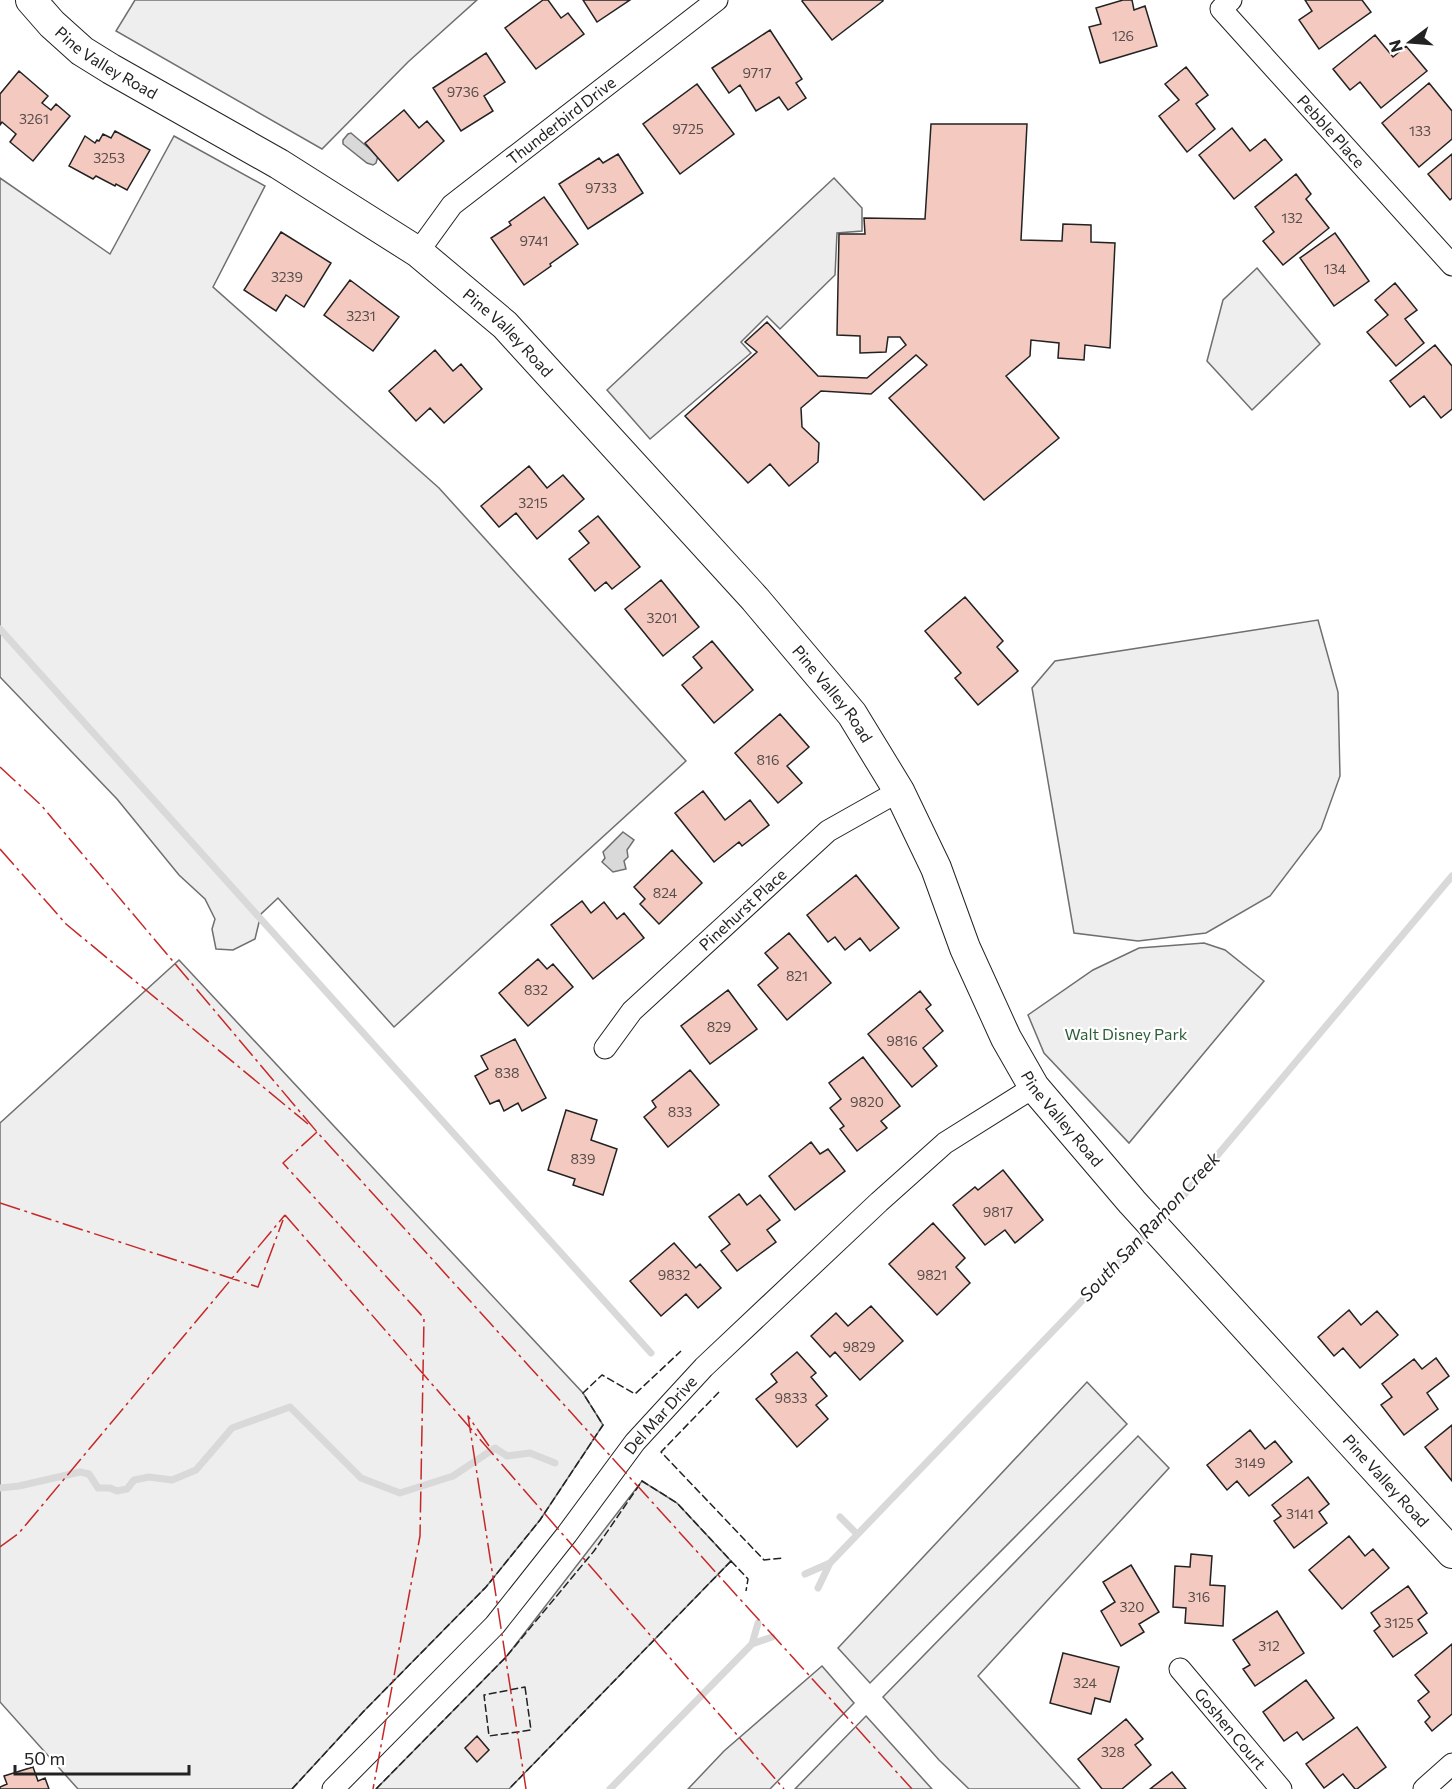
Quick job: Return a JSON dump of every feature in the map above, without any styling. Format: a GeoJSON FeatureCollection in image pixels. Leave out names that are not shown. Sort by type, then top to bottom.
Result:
{"type":"FeatureCollection","features":[{"type":"Feature","properties":{"kind":"street","name":"Pine Valley Road"},"geometry":{"type":"LineString","coordinates":[[31,0],[52,24],[82,51],[279,164],[418,252],[505,325],[755,599],[852,714],[899,791],[936,868],[974,968],[1006,1038],[1034,1087],[1132,1202],[1452,1553]]}},
{"type":"Feature","properties":{"kind":"street","name":"Thunderbird Drive"},"geometry":{"type":"LineString","coordinates":[[418,252],[452,205],[717,0]]}},
{"type":"Feature","properties":{"kind":"street","name":"Pebble Place"},"geometry":{"type":"LineString","coordinates":[[1231,0],[1221,9],[1452,265]]}},
{"type":"Feature","properties":{"kind":"street","name":"Pinehurst Place"},"geometry":{"type":"LineString","coordinates":[[605,1047],[632,1011],[828,831],[899,791]]}},
{"type":"Feature","properties":{"kind":"street","name":"Del Mar Drive"},"geometry":{"type":"LineString","coordinates":[[333,1789],[495,1625],[567,1534],[635,1442],[704,1368],[870,1210],[945,1143],[1034,1087]]}},
{"type":"Feature","properties":{"kind":"street","name":"Goshen Court"},"geometry":{"type":"LineString","coordinates":[[1180,1669],[1281,1789]]}},
{"type":"Feature","properties":{"kind":"street"},"geometry":{"type":"LineString","coordinates":[[1424,1789],[1452,1764]]}},
{"type":"Feature","properties":{"kind":"green space"},"geometry":{"type":"Polygon","coordinates":[[[135,0],[477,0],[408,62],[322,149],[116,31],[135,0]]]}},
{"type":"Feature","properties":{"kind":"green space"},"geometry":{"type":"Polygon","coordinates":[[[174,136],[265,186],[213,287],[439,488],[686,761],[394,1027],[278,898],[261,914],[255,939],[233,950],[216,949],[212,929],[215,919],[205,899],[179,875],[117,799],[0,677],[0,178],[110,254],[174,136]]]}},
{"type":"Feature","properties":{"kind":"green space"},"geometry":{"type":"Polygon","coordinates":[[[1257,268],[1320,344],[1252,410],[1207,361],[1223,300],[1257,268]]]}},
{"type":"Feature","properties":{"kind":"green space"},"geometry":{"type":"Polygon","coordinates":[[[1318,620],[1338,692],[1340,776],[1321,829],[1270,896],[1206,933],[1138,941],[1074,933],[1032,688],[1055,661],[1318,620]]]}},
{"type":"Feature","properties":{"kind":"green space","name":"Walt Disney Park"},"geometry":{"type":"Polygon","coordinates":[[[1204,943],[1225,950],[1264,981],[1129,1143],[1044,1053],[1028,1015],[1093,970],[1139,948],[1204,943]]]}},
{"type":"Feature","properties":{"kind":"green space"},"geometry":{"type":"Polygon","coordinates":[[[179,960],[583,1393],[603,1425],[540,1520],[486,1587],[363,1712],[292,1789],[78,1789],[0,1702],[0,1123],[179,960]]]}},
{"type":"Feature","properties":{"kind":"green space"},"geometry":{"type":"Polygon","coordinates":[[[1087,1382],[1127,1424],[870,1683],[838,1648],[1087,1382]]]}},
{"type":"Feature","properties":{"kind":"green space"},"geometry":{"type":"Polygon","coordinates":[[[1138,1436],[1169,1468],[978,1676],[1080,1789],[969,1789],[939,1760],[883,1697],[1138,1436]]]}},
{"type":"Feature","properties":{"kind":"green space"},"geometry":{"type":"Polygon","coordinates":[[[642,1481],[677,1503],[731,1561],[509,1789],[376,1789],[506,1657],[642,1481]]]}},
{"type":"Feature","properties":{"kind":"green space"},"geometry":{"type":"Polygon","coordinates":[[[822,1666],[854,1703],[770,1789],[688,1789],[724,1751],[822,1666]]]}},
{"type":"Feature","properties":{"kind":"green space"},"geometry":{"type":"Polygon","coordinates":[[[866,1716],[932,1789],[795,1789],[866,1716]]]}},
{"type":"Feature","properties":{"kind":"shaded area"},"geometry":{"type":"Polygon","coordinates":[[[351,133],[378,156],[376,163],[373,165],[367,163],[343,144],[343,140],[351,133]]]}},
{"type":"Feature","properties":{"kind":"shaded area"},"geometry":{"type":"Polygon","coordinates":[[[834,178],[862,208],[862,231],[837,233],[835,275],[780,329],[767,316],[741,342],[751,353],[650,439],[607,390],[834,178]]]}},
{"type":"Feature","properties":{"kind":"shaded area"},"geometry":{"type":"Polygon","coordinates":[[[623,832],[634,840],[627,850],[628,857],[624,861],[626,869],[613,872],[602,862],[605,858],[603,852],[623,832]]]}},
{"type":"Feature","properties":{"kind":"building"},"geometry":{"type":"Polygon","coordinates":[[[543,0],[548,0],[561,18],[568,13],[584,34],[536,69],[505,28],[543,0]]]}},
{"type":"Feature","properties":{"kind":"building"},"geometry":{"type":"Polygon","coordinates":[[[583,0],[630,0],[597,22],[583,0]]]}},
{"type":"Feature","properties":{"kind":"building"},"geometry":{"type":"Polygon","coordinates":[[[803,0],[883,0],[883,1],[832,40],[803,0]]]}},
{"type":"Feature","properties":{"kind":"building"},"geometry":{"type":"Polygon","coordinates":[[[1123,0],[1132,0],[1134,10],[1145,6],[1157,46],[1100,63],[1089,27],[1101,24],[1096,8],[1123,0]]]}},
{"type":"Feature","properties":{"kind":"building"},"geometry":{"type":"Polygon","coordinates":[[[1305,0],[1362,0],[1371,12],[1319,49],[1299,20],[1312,11],[1305,0]]]}},
{"type":"Feature","properties":{"kind":"building"},"geometry":{"type":"Polygon","coordinates":[[[770,30],[802,79],[796,83],[806,98],[788,110],[779,97],[756,111],[740,85],[729,93],[712,68],[770,30]]]}},
{"type":"Feature","properties":{"kind":"building"},"geometry":{"type":"Polygon","coordinates":[[[1375,35],[1393,57],[1406,46],[1427,71],[1381,108],[1360,82],[1350,90],[1333,69],[1375,35]]]}},
{"type":"Feature","properties":{"kind":"building"},"geometry":{"type":"Polygon","coordinates":[[[486,53],[505,82],[484,96],[493,111],[461,131],[433,88],[486,53]]]}},
{"type":"Feature","properties":{"kind":"building"},"geometry":{"type":"Polygon","coordinates":[[[1186,67],[1208,95],[1196,104],[1215,129],[1187,152],[1159,116],[1179,100],[1165,84],[1186,67]]]}},
{"type":"Feature","properties":{"kind":"building"},"geometry":{"type":"Polygon","coordinates":[[[19,71],[48,96],[42,103],[51,110],[56,104],[70,116],[33,161],[10,142],[16,134],[2,122],[0,125],[0,94],[19,71]]]}},
{"type":"Feature","properties":{"kind":"building"},"geometry":{"type":"Polygon","coordinates":[[[1429,83],[1452,111],[1452,139],[1419,167],[1382,123],[1429,83]]]}},
{"type":"Feature","properties":{"kind":"building"},"geometry":{"type":"Polygon","coordinates":[[[697,84],[734,134],[680,174],[643,124],[697,84]]]}},
{"type":"Feature","properties":{"kind":"building"},"geometry":{"type":"Polygon","coordinates":[[[404,110],[419,128],[427,121],[444,141],[398,181],[365,143],[404,110]]]}},
{"type":"Feature","properties":{"kind":"building"},"geometry":{"type":"Polygon","coordinates":[[[931,124],[1027,124],[1021,240],[1062,241],[1063,224],[1091,225],[1091,242],[1115,243],[1110,348],[1085,345],[1084,360],[1058,358],[1059,343],[1031,340],[1030,356],[1006,376],[1059,438],[984,500],[889,398],[927,365],[916,355],[871,394],[821,391],[801,408],[802,427],[819,443],[818,462],[789,486],[770,464],[748,483],[685,416],[757,352],[745,342],[767,322],[818,376],[867,378],[906,345],[900,337],[888,337],[886,352],[860,353],[860,336],[837,335],[839,234],[865,234],[864,218],[925,219],[931,124]]]}},
{"type":"Feature","properties":{"kind":"building"},"geometry":{"type":"Polygon","coordinates":[[[1232,128],[1250,151],[1265,139],[1282,160],[1234,199],[1199,155],[1232,128]]]}},
{"type":"Feature","properties":{"kind":"building"},"geometry":{"type":"Polygon","coordinates":[[[115,131],[150,150],[127,190],[96,176],[93,179],[69,166],[85,136],[95,143],[103,134],[111,138],[115,131]]]}},
{"type":"Feature","properties":{"kind":"building"},"geometry":{"type":"Polygon","coordinates":[[[618,154],[643,193],[588,229],[559,184],[599,158],[603,163],[618,154]]]}},
{"type":"Feature","properties":{"kind":"building"},"geometry":{"type":"Polygon","coordinates":[[[1452,154],[1452,198],[1450,200],[1428,174],[1452,154]]]}},
{"type":"Feature","properties":{"kind":"building"},"geometry":{"type":"Polygon","coordinates":[[[1296,174],[1311,194],[1306,199],[1329,228],[1283,265],[1263,241],[1274,232],[1255,207],[1296,174]]]}},
{"type":"Feature","properties":{"kind":"building"},"geometry":{"type":"Polygon","coordinates":[[[544,197],[578,244],[524,285],[491,238],[511,225],[509,222],[544,197]]]}},
{"type":"Feature","properties":{"kind":"building"},"geometry":{"type":"Polygon","coordinates":[[[281,232],[331,263],[304,307],[286,295],[276,311],[244,290],[281,232]]]}},
{"type":"Feature","properties":{"kind":"building"},"geometry":{"type":"Polygon","coordinates":[[[1335,233],[1369,281],[1334,306],[1300,258],[1335,233]]]}},
{"type":"Feature","properties":{"kind":"building"},"geometry":{"type":"Polygon","coordinates":[[[350,280],[399,317],[373,351],[324,315],[350,280]]]}},
{"type":"Feature","properties":{"kind":"building"},"geometry":{"type":"Polygon","coordinates":[[[1395,283],[1417,310],[1405,319],[1424,343],[1396,366],[1367,332],[1388,315],[1375,300],[1395,283]]]}},
{"type":"Feature","properties":{"kind":"building"},"geometry":{"type":"Polygon","coordinates":[[[1435,345],[1452,366],[1452,409],[1441,418],[1424,396],[1410,407],[1390,381],[1435,345]]]}},
{"type":"Feature","properties":{"kind":"building"},"geometry":{"type":"Polygon","coordinates":[[[435,350],[453,371],[461,364],[482,389],[444,423],[430,408],[416,421],[389,391],[435,350]]]}},
{"type":"Feature","properties":{"kind":"building"},"geometry":{"type":"Polygon","coordinates":[[[529,466],[547,488],[563,475],[584,499],[537,539],[516,513],[499,527],[481,506],[529,466]]]}},
{"type":"Feature","properties":{"kind":"building"},"geometry":{"type":"Polygon","coordinates":[[[598,516],[640,567],[612,589],[606,582],[595,591],[569,559],[589,543],[579,531],[598,516]]]}},
{"type":"Feature","properties":{"kind":"building"},"geometry":{"type":"Polygon","coordinates":[[[661,580],[699,627],[663,656],[625,609],[661,580]]]}},
{"type":"Feature","properties":{"kind":"building"},"geometry":{"type":"Polygon","coordinates":[[[965,597],[1003,641],[997,647],[1018,671],[978,705],[955,678],[961,673],[925,631],[965,597]]]}},
{"type":"Feature","properties":{"kind":"building"},"geometry":{"type":"Polygon","coordinates":[[[712,641],[753,690],[714,723],[682,685],[702,668],[693,657],[712,641]]]}},
{"type":"Feature","properties":{"kind":"building"},"geometry":{"type":"Polygon","coordinates":[[[780,714],[809,747],[787,766],[802,783],[778,803],[735,753],[780,714]]]}},
{"type":"Feature","properties":{"kind":"building"},"geometry":{"type":"Polygon","coordinates":[[[703,791],[725,820],[750,800],[769,825],[742,846],[739,842],[714,862],[675,813],[703,791]]]}},
{"type":"Feature","properties":{"kind":"building"},"geometry":{"type":"Polygon","coordinates":[[[672,850],[702,883],[659,924],[640,904],[645,899],[634,887],[672,850]]]}},
{"type":"Feature","properties":{"kind":"building"},"geometry":{"type":"Polygon","coordinates":[[[856,875],[899,928],[870,951],[860,938],[845,950],[835,937],[828,942],[807,915],[856,875]]]}},
{"type":"Feature","properties":{"kind":"building"},"geometry":{"type":"Polygon","coordinates":[[[582,901],[591,913],[604,902],[617,919],[624,913],[644,938],[593,979],[551,925],[582,901]]]}},
{"type":"Feature","properties":{"kind":"building"},"geometry":{"type":"Polygon","coordinates":[[[789,933],[831,983],[787,1020],[758,985],[778,968],[765,953],[789,933]]]}},
{"type":"Feature","properties":{"kind":"building"},"geometry":{"type":"Polygon","coordinates":[[[538,959],[547,969],[553,964],[573,987],[528,1026],[499,993],[538,959]]]}},
{"type":"Feature","properties":{"kind":"building"},"geometry":{"type":"Polygon","coordinates":[[[728,990],[757,1029],[710,1064],[681,1026],[728,990]]]}},
{"type":"Feature","properties":{"kind":"building"},"geometry":{"type":"Polygon","coordinates":[[[920,991],[931,1005],[926,1009],[943,1031],[923,1048],[937,1066],[912,1087],[868,1034],[920,991]]]}},
{"type":"Feature","properties":{"kind":"building"},"geometry":{"type":"Polygon","coordinates":[[[515,1039],[546,1098],[522,1111],[518,1103],[504,1111],[499,1100],[490,1104],[475,1076],[488,1069],[481,1056],[515,1039]]]}},
{"type":"Feature","properties":{"kind":"building"},"geometry":{"type":"Polygon","coordinates":[[[863,1057],[900,1106],[881,1121],[887,1128],[857,1151],[840,1129],[844,1126],[830,1108],[841,1099],[829,1083],[863,1057]]]}},
{"type":"Feature","properties":{"kind":"building"},"geometry":{"type":"Polygon","coordinates":[[[690,1070],[719,1105],[668,1147],[644,1117],[656,1107],[652,1101],[690,1070]]]}},
{"type":"Feature","properties":{"kind":"building"},"geometry":{"type":"Polygon","coordinates":[[[566,1110],[597,1120],[591,1140],[617,1149],[603,1195],[573,1185],[575,1179],[548,1170],[566,1110]]]}},
{"type":"Feature","properties":{"kind":"building"},"geometry":{"type":"Polygon","coordinates":[[[811,1142],[820,1154],[828,1149],[845,1171],[795,1210],[769,1176],[811,1142]]]}},
{"type":"Feature","properties":{"kind":"building"},"geometry":{"type":"Polygon","coordinates":[[[1003,1170],[1043,1220],[1015,1243],[1005,1230],[985,1245],[953,1205],[975,1187],[978,1190],[1003,1170]]]}},
{"type":"Feature","properties":{"kind":"building"},"geometry":{"type":"Polygon","coordinates":[[[739,1194],[747,1205],[760,1195],[780,1220],[767,1230],[776,1242],[737,1271],[721,1251],[730,1244],[709,1217],[739,1194]]]}},
{"type":"Feature","properties":{"kind":"building"},"geometry":{"type":"Polygon","coordinates":[[[933,1223],[965,1258],[956,1267],[970,1283],[937,1315],[889,1264],[933,1223]]]}},
{"type":"Feature","properties":{"kind":"building"},"geometry":{"type":"Polygon","coordinates":[[[674,1243],[696,1268],[700,1264],[721,1288],[698,1308],[686,1294],[661,1316],[630,1281],[674,1243]]]}},
{"type":"Feature","properties":{"kind":"building"},"geometry":{"type":"Polygon","coordinates":[[[871,1306],[903,1341],[860,1380],[835,1352],[830,1357],[811,1336],[836,1313],[848,1326],[871,1306]]]}},
{"type":"Feature","properties":{"kind":"building"},"geometry":{"type":"Polygon","coordinates":[[[1349,1310],[1361,1325],[1377,1311],[1398,1335],[1360,1368],[1343,1348],[1334,1356],[1318,1337],[1349,1310]]]}},
{"type":"Feature","properties":{"kind":"building"},"geometry":{"type":"Polygon","coordinates":[[[797,1352],[816,1373],[811,1377],[827,1396],[816,1405],[828,1419],[797,1447],[756,1399],[777,1382],[771,1374],[797,1352]]]}},
{"type":"Feature","properties":{"kind":"building"},"geometry":{"type":"Polygon","coordinates":[[[1436,1358],[1449,1376],[1427,1393],[1438,1409],[1404,1435],[1381,1405],[1392,1397],[1382,1384],[1414,1359],[1422,1369],[1436,1358]]]}},
{"type":"Feature","properties":{"kind":"building"},"geometry":{"type":"Polygon","coordinates":[[[1452,1425],[1452,1481],[1425,1447],[1452,1425]]]}},
{"type":"Feature","properties":{"kind":"building"},"geometry":{"type":"Polygon","coordinates":[[[1250,1430],[1265,1449],[1275,1441],[1292,1462],[1249,1496],[1237,1481],[1227,1490],[1207,1465],[1250,1430]]]}},
{"type":"Feature","properties":{"kind":"building"},"geometry":{"type":"Polygon","coordinates":[[[1308,1477],[1329,1504],[1319,1512],[1327,1523],[1294,1548],[1274,1521],[1281,1516],[1272,1505],[1308,1477]]]}},
{"type":"Feature","properties":{"kind":"building"},"geometry":{"type":"Polygon","coordinates":[[[1349,1536],[1365,1556],[1373,1549],[1389,1568],[1342,1609],[1309,1570],[1349,1536]]]}},
{"type":"Feature","properties":{"kind":"building"},"geometry":{"type":"Polygon","coordinates":[[[1191,1554],[1212,1556],[1210,1585],[1225,1586],[1223,1626],[1185,1623],[1186,1608],[1173,1607],[1175,1566],[1190,1567],[1191,1554]]]}},
{"type":"Feature","properties":{"kind":"building"},"geometry":{"type":"Polygon","coordinates":[[[1131,1565],[1159,1612],[1139,1624],[1144,1632],[1121,1646],[1101,1611],[1115,1602],[1103,1582],[1131,1565]]]}},
{"type":"Feature","properties":{"kind":"building"},"geometry":{"type":"Polygon","coordinates":[[[1408,1586],[1427,1613],[1418,1620],[1427,1633],[1393,1657],[1374,1631],[1380,1626],[1371,1613],[1408,1586]]]}},
{"type":"Feature","properties":{"kind":"building"},"geometry":{"type":"Polygon","coordinates":[[[1277,1611],[1304,1653],[1255,1686],[1243,1669],[1250,1665],[1233,1640],[1277,1611]]]}},
{"type":"Feature","properties":{"kind":"building"},"geometry":{"type":"Polygon","coordinates":[[[1452,1644],[1452,1714],[1432,1731],[1425,1722],[1430,1717],[1418,1701],[1429,1692],[1415,1675],[1452,1644]]]}},
{"type":"Feature","properties":{"kind":"building"},"geometry":{"type":"Polygon","coordinates":[[[1063,1653],[1119,1667],[1110,1702],[1095,1698],[1091,1714],[1050,1703],[1063,1653]]]}},
{"type":"Feature","properties":{"kind":"building"},"geometry":{"type":"Polygon","coordinates":[[[1306,1680],[1334,1718],[1303,1740],[1297,1732],[1284,1741],[1263,1712],[1306,1680]]]}},
{"type":"Feature","properties":{"kind":"building"},"geometry":{"type":"Polygon","coordinates":[[[1126,1719],[1143,1739],[1135,1745],[1151,1765],[1122,1789],[1102,1789],[1078,1759],[1126,1719]]]}},
{"type":"Feature","properties":{"kind":"building"},"geometry":{"type":"Polygon","coordinates":[[[1357,1727],[1386,1767],[1357,1789],[1343,1774],[1324,1788],[1306,1764],[1357,1727]]]}},
{"type":"Feature","properties":{"kind":"building"},"geometry":{"type":"Polygon","coordinates":[[[477,1736],[489,1750],[477,1762],[465,1748],[477,1736]]]}},
{"type":"Feature","properties":{"kind":"building"},"geometry":{"type":"Polygon","coordinates":[[[33,1767],[38,1781],[45,1778],[49,1789],[0,1789],[7,1784],[4,1776],[33,1767]]]}},
{"type":"Feature","properties":{"kind":"building"},"geometry":{"type":"Polygon","coordinates":[[[1172,1772],[1186,1789],[1150,1789],[1172,1772]]]}},
{"type":"Feature","properties":{"kind":"waterway"},"geometry":{"type":"LineString","coordinates":[[0,629],[651,1353]]}},
{"type":"Feature","properties":{"kind":"waterway","name":"South San Ramon Creek"},"geometry":{"type":"LineString","coordinates":[[1160,1220],[1184,1195],[1452,876]]}},
{"type":"Feature","properties":{"kind":"waterway","name":"South San Ramon Creek"},"geometry":{"type":"LineString","coordinates":[[805,1574],[830,1563],[1150,1230]]}},
{"type":"Feature","properties":{"kind":"waterway"},"geometry":{"type":"LineString","coordinates":[[0,1488],[80,1472],[89,1474],[98,1488],[110,1488],[117,1491],[127,1489],[134,1480],[149,1477],[172,1480],[196,1470],[232,1428],[290,1407],[361,1478],[400,1493],[453,1476],[495,1448],[507,1456],[530,1453],[555,1463]]}},
{"type":"Feature","properties":{"kind":"waterway"},"geometry":{"type":"LineString","coordinates":[[840,1517],[857,1534]]}},
{"type":"Feature","properties":{"kind":"waterway","name":"South San Ramon Creek"},"geometry":{"type":"LineString","coordinates":[[818,1588],[830,1563]]}},
{"type":"Feature","properties":{"kind":"waterway","name":"South San Ramon Creek"},"geometry":{"type":"LineString","coordinates":[[610,1789],[752,1644],[758,1623]]}},
{"type":"Feature","properties":{"kind":"waterway","name":"South San Ramon Creek"},"geometry":{"type":"LineString","coordinates":[[752,1644],[772,1637]]}},
{"type":"Feature","properties":{"kind":"fence"},"geometry":{"type":"LineString","coordinates":[[292,1789],[363,1712],[486,1587],[540,1520],[603,1425],[583,1393],[602,1375],[635,1394],[681,1351]]}},
{"type":"Feature","properties":{"kind":"fence"},"geometry":{"type":"LineString","coordinates":[[719,1392],[661,1452],[764,1560],[783,1558]]}},
{"type":"Feature","properties":{"kind":"fence"},"geometry":{"type":"LineString","coordinates":[[376,1789],[506,1657],[594,1551],[642,1481],[677,1503],[731,1561],[509,1789]]}},
{"type":"Feature","properties":{"kind":"fence"},"geometry":{"type":"LineString","coordinates":[[731,1561],[748,1579],[746,1591]]}},
{"type":"Feature","properties":{"kind":"fence"},"geometry":{"type":"LineString","coordinates":[[525,1687],[531,1730],[489,1736],[484,1695],[525,1687]]}},
{"type":"Feature","properties":{"kind":"power"},"geometry":{"type":"LineString","coordinates":[[0,767],[41,805],[317,1132],[912,1789]]}},
{"type":"Feature","properties":{"kind":"power"},"geometry":{"type":"LineString","coordinates":[[0,849],[66,924],[308,1124]]}},
{"type":"Feature","properties":{"kind":"power"},"geometry":{"type":"LineString","coordinates":[[317,1132],[283,1163],[424,1318],[420,1536],[373,1789]]}},
{"type":"Feature","properties":{"kind":"power"},"geometry":{"type":"LineString","coordinates":[[0,1203],[258,1287],[283,1220]]}},
{"type":"Feature","properties":{"kind":"power"},"geometry":{"type":"LineString","coordinates":[[285,1215],[784,1789]]}},
{"type":"Feature","properties":{"kind":"power"},"geometry":{"type":"LineString","coordinates":[[0,1547],[19,1533],[285,1215]]}},
{"type":"Feature","properties":{"kind":"power"},"geometry":{"type":"LineString","coordinates":[[489,1446],[468,1416],[526,1789]]}}]}
